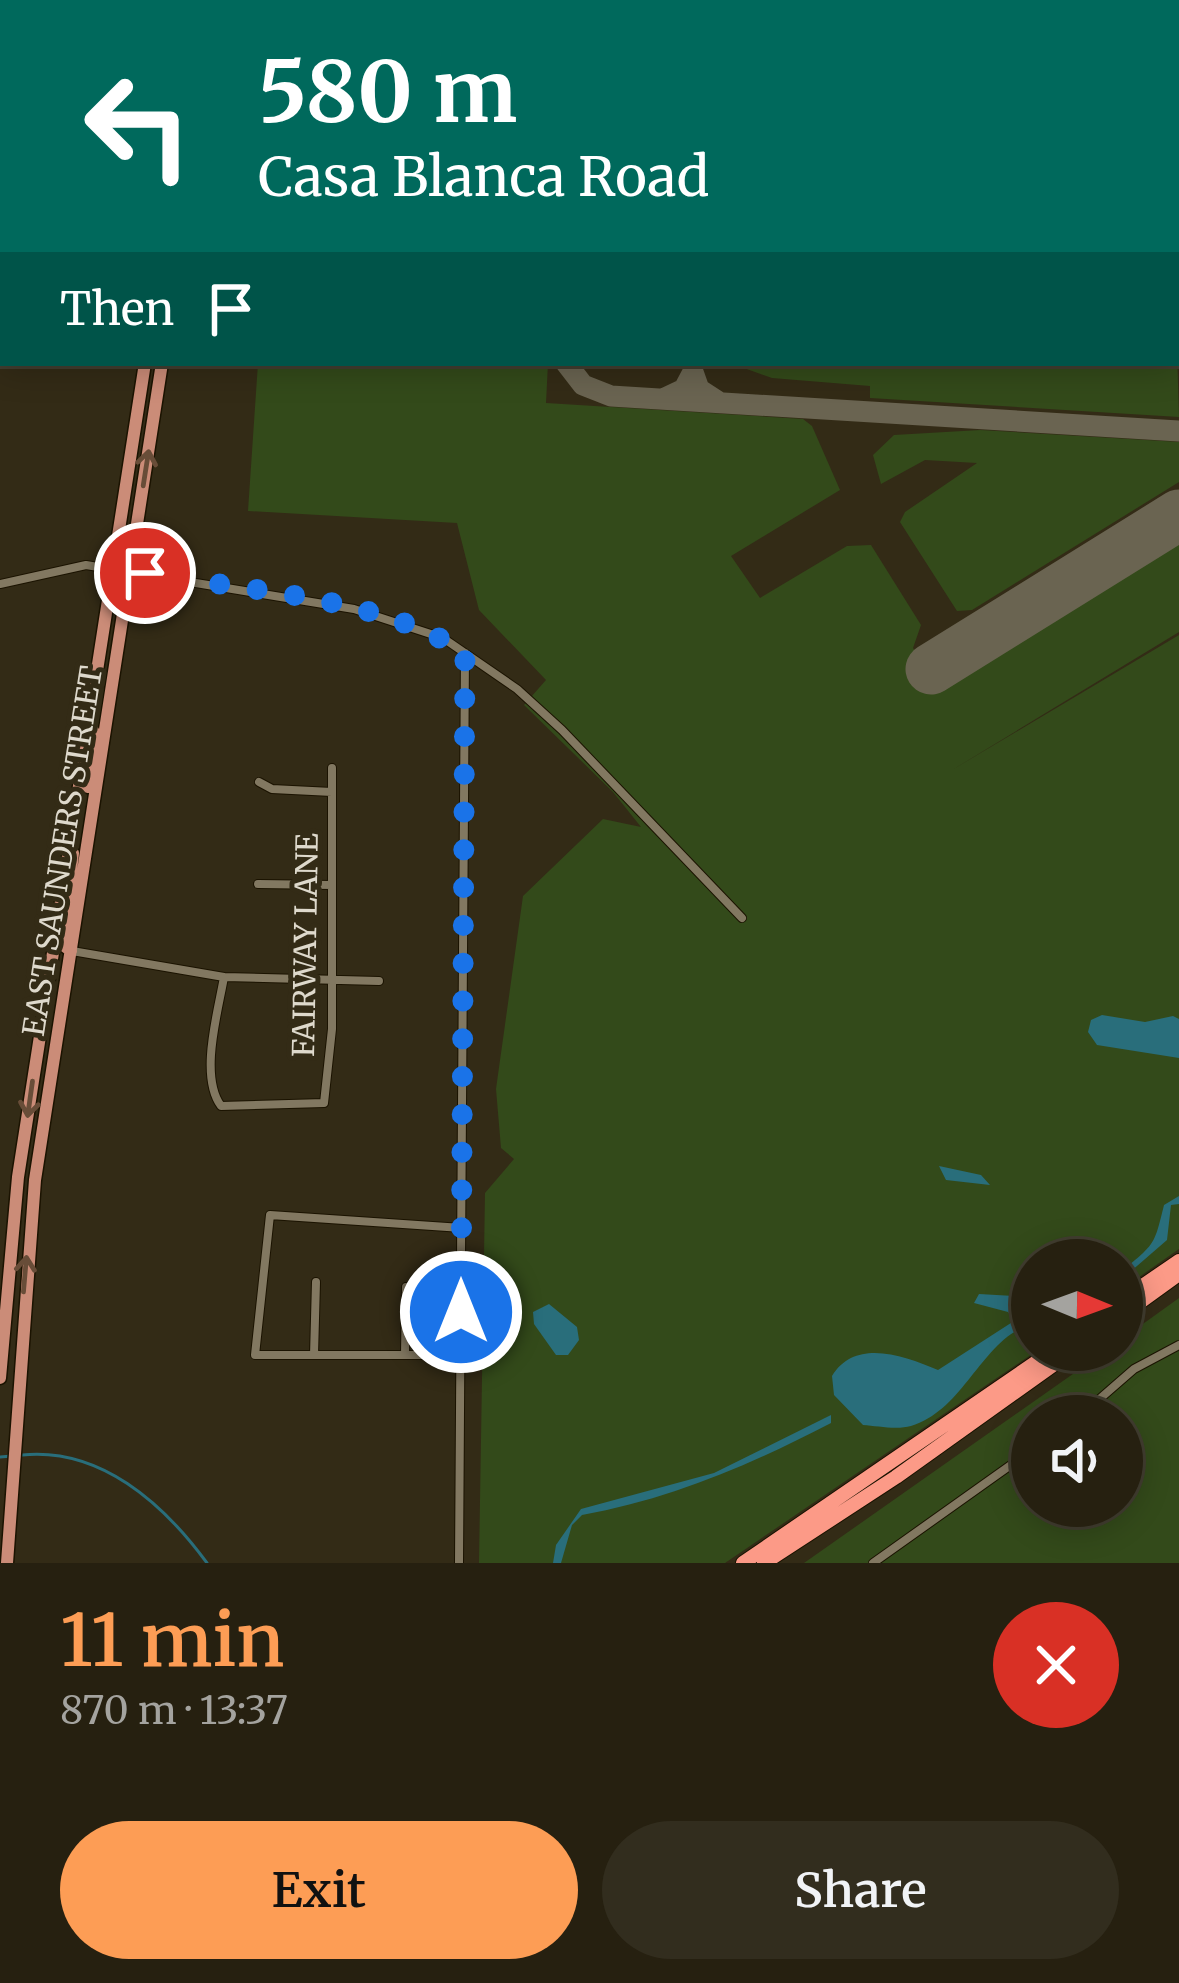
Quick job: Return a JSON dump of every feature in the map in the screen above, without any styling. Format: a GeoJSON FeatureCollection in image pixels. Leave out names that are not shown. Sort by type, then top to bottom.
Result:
{"type":"FeatureCollection","features":[{"type":"Feature","properties":{"kind":"highway"},"geometry":{"type":"LineString","coordinates":[[1143,1286],[1179,1261]]}},
{"type":"Feature","properties":{"kind":"highway"},"geometry":{"type":"LineString","coordinates":[[1143,1300],[1179,1274]]}},
{"type":"Feature","properties":{"kind":"highway"},"geometry":{"type":"LineString","coordinates":[[742,1563],[1023,1371]]}},
{"type":"Feature","properties":{"kind":"highway"},"geometry":{"type":"LineString","coordinates":[[764,1563],[1045,1371]]}},
{"type":"Feature","properties":{"kind":"main road","name":"EAST SAUNDERS STREET"},"geometry":{"type":"LineString","coordinates":[[0,1378],[18,1177],[145,366]]}},
{"type":"Feature","properties":{"kind":"main road","name":"EAST SAUNDERS STREET"},"geometry":{"type":"LineString","coordinates":[[7,1563],[28,1239],[162,366]]}},
{"type":"Feature","properties":{"kind":"main road"},"geometry":{"type":"LineString","coordinates":[[88,724],[95,734],[82,829],[88,840]]}},
{"type":"Feature","properties":{"kind":"main road"},"geometry":{"type":"LineString","coordinates":[[70,951],[63,945],[74,875],[71,835]]}},
{"type":"Feature","properties":{"kind":"street"},"geometry":{"type":"LineString","coordinates":[[0,584],[77,564],[354,609],[443,638],[562,730],[742,918]]}},
{"type":"Feature","properties":{"kind":"street"},"geometry":{"type":"LineString","coordinates":[[459,1563],[465,653]]}},
{"type":"Feature","properties":{"kind":"street","name":"FAIRWAY LANE"},"geometry":{"type":"LineString","coordinates":[[224,977],[215,1028],[213,1094],[221,1106],[324,1103],[332,1029],[332,768]]}},
{"type":"Feature","properties":{"kind":"street"},"geometry":{"type":"LineString","coordinates":[[259,782],[272,789],[332,792]]}},
{"type":"Feature","properties":{"kind":"street"},"geometry":{"type":"LineString","coordinates":[[258,884],[332,885]]}},
{"type":"Feature","properties":{"kind":"street"},"geometry":{"type":"LineString","coordinates":[[70,951],[224,977],[379,981]]}},
{"type":"Feature","properties":{"kind":"street"},"geometry":{"type":"LineString","coordinates":[[461,1354],[255,1355],[270,1215],[462,1228]]}},
{"type":"Feature","properties":{"kind":"street"},"geometry":{"type":"LineString","coordinates":[[314,1355],[316,1282]]}},
{"type":"Feature","properties":{"kind":"street"},"geometry":{"type":"LineString","coordinates":[[405,1355],[406,1287]]}},
{"type":"Feature","properties":{"kind":"street"},"geometry":{"type":"LineString","coordinates":[[1104,1395],[1134,1369],[1179,1345]]}},
{"type":"Feature","properties":{"kind":"street"},"geometry":{"type":"LineString","coordinates":[[873,1563],[1011,1465]]}},
{"type":"Feature","properties":{"kind":"green space"},"geometry":{"type":"Polygon","coordinates":[[[258,366],[548,366],[546,403],[803,419],[812,426],[840,490],[731,556],[760,598],[847,546],[871,545],[921,625],[913,648],[940,691],[1179,544],[1179,632],[952,770],[1179,635],[1179,1249],[1143,1274],[1143,1239],[1011,1239],[1011,1368],[725,1563],[479,1563],[485,1193],[514,1159],[501,1148],[496,1089],[523,896],[603,819],[641,827],[613,792],[524,705],[546,680],[479,610],[457,523],[248,511],[258,366]]]}},
{"type":"Feature","properties":{"kind":"green space"},"geometry":{"type":"Polygon","coordinates":[[[738,366],[1177,366],[1179,417],[870,398],[870,386],[772,378],[738,366]]]}},
{"type":"Feature","properties":{"kind":"green space"},"geometry":{"type":"Polygon","coordinates":[[[980,430],[1179,442],[1179,482],[972,610],[957,611],[900,522],[905,512],[977,463],[925,460],[881,484],[873,455],[894,435],[980,430]]]}},
{"type":"Feature","properties":{"kind":"green space"},"geometry":{"type":"Polygon","coordinates":[[[1179,1298],[1179,1563],[804,1563],[1011,1417],[1011,1527],[1143,1527],[1143,1395],[1043,1395],[1077,1371],[1143,1371],[1143,1324],[1179,1298]]]}},
{"type":"Feature","properties":{"kind":"water"},"geometry":{"type":"Polygon","coordinates":[[[1102,1015],[1145,1022],[1179,1019],[1179,1058],[1097,1045],[1088,1032],[1091,1020],[1102,1015]]]}},
{"type":"Feature","properties":{"kind":"water"},"geometry":{"type":"Polygon","coordinates":[[[939,1166],[981,1175],[990,1185],[946,1180],[939,1166]]]}},
{"type":"Feature","properties":{"kind":"water"},"geometry":{"type":"Polygon","coordinates":[[[1179,1196],[1179,1204],[1171,1205],[1167,1240],[1143,1261],[1143,1253],[1152,1242],[1164,1205],[1179,1196]]]}},
{"type":"Feature","properties":{"kind":"water"},"geometry":{"type":"Polygon","coordinates":[[[979,1294],[1011,1296],[1011,1316],[1008,1312],[974,1303],[979,1294]]]}},
{"type":"Feature","properties":{"kind":"water"},"geometry":{"type":"Polygon","coordinates":[[[549,1304],[577,1327],[579,1340],[568,1355],[556,1355],[534,1324],[533,1312],[549,1304]]]}},
{"type":"Feature","properties":{"kind":"water"},"geometry":{"type":"Polygon","coordinates":[[[1011,1323],[1011,1335],[946,1405],[911,1426],[863,1425],[834,1395],[832,1376],[842,1364],[866,1353],[895,1355],[938,1370],[1011,1323]]]}},
{"type":"Feature","properties":{"kind":"water"},"geometry":{"type":"Polygon","coordinates":[[[831,1415],[831,1423],[710,1478],[647,1500],[582,1515],[572,1525],[561,1563],[553,1563],[556,1545],[581,1509],[714,1473],[831,1415]]]}},
{"type":"Feature","properties":{"kind":"waterway"},"geometry":{"type":"LineString","coordinates":[[22,1455],[78,1460],[127,1484],[150,1500],[207,1563]]}},
{"type":"Feature","properties":{"kind":"waterway"},"geometry":{"type":"LineString","coordinates":[[0,1457],[12,1456]]}},
{"type":"Feature","properties":{"kind":"taxiway"},"geometry":{"type":"LineString","coordinates":[[568,366],[583,385],[611,396],[1179,431]]}},
{"type":"Feature","properties":{"kind":"taxiway"},"geometry":{"type":"LineString","coordinates":[[665,398],[684,389],[693,372],[699,389],[719,402]]}},
{"type":"Feature","properties":{"kind":"runway"},"geometry":{"type":"LineString","coordinates":[[931,669],[1179,515]]}},
{"type":"Feature","properties":{"kind":"route"},"geometry":{"type":"LineString","coordinates":[[145,573],[354,609],[443,638],[465,653],[461,1312]]}}]}
